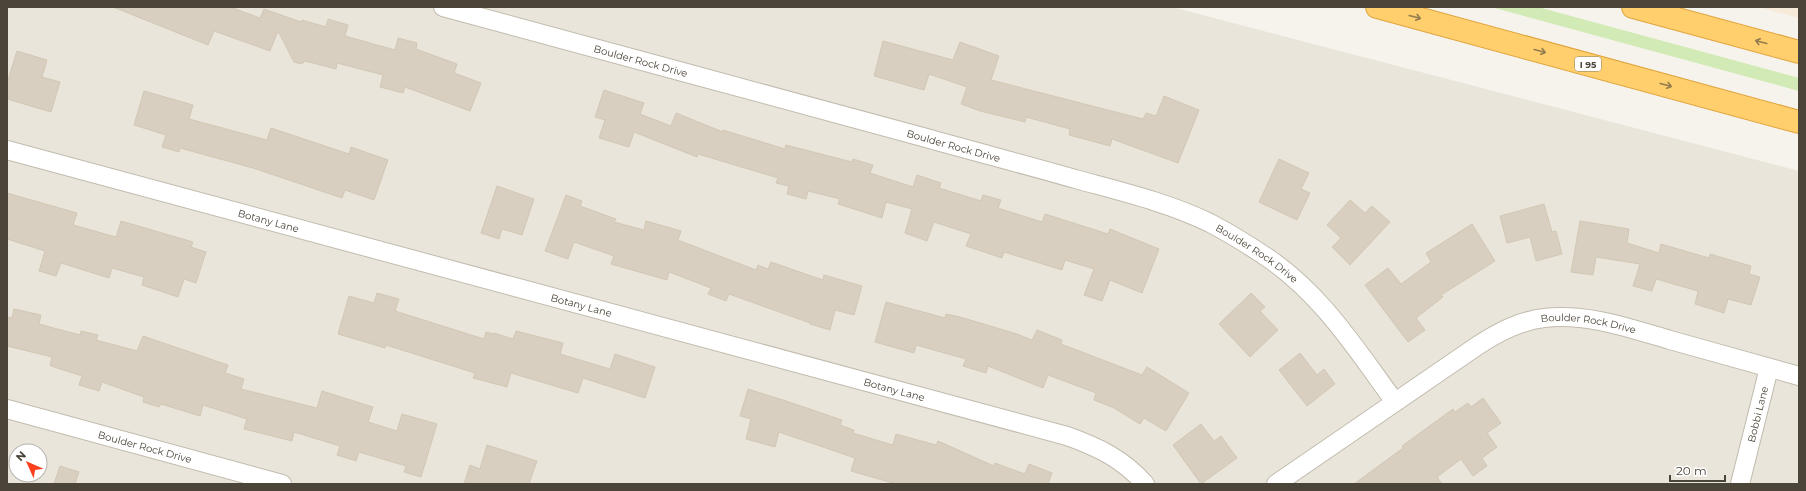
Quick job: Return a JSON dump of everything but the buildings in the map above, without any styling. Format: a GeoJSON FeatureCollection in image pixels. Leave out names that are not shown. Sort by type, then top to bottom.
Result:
{"type":"FeatureCollection","features":[{"type":"Feature","properties":{"kind":"highway","name":"I 95"},"geometry":{"type":"LineString","coordinates":[[1377,7],[1799,122]]}},
{"type":"Feature","properties":{"kind":"highway"},"geometry":{"type":"LineString","coordinates":[[1632,7],[1799,52]]}},
{"type":"Feature","properties":{"kind":"street","name":"Boulder Rock Drive"},"geometry":{"type":"LineString","coordinates":[[443,7],[1158,202],[1193,216],[1209,223],[1246,244],[1282,268],[1297,281],[1324,307],[1338,324],[1395,402]]}},
{"type":"Feature","properties":{"kind":"street","name":"Botany Lane"},"geometry":{"type":"LineString","coordinates":[[7,150],[1067,436],[1106,451],[1126,465],[1145,484]]}},
{"type":"Feature","properties":{"kind":"street","name":"Boulder Rock Drive"},"geometry":{"type":"LineString","coordinates":[[1276,484],[1494,335],[1520,323],[1544,318],[1580,318],[1610,324],[1799,376]]}},
{"type":"Feature","properties":{"kind":"street","name":"Bobbi Lane"},"geometry":{"type":"LineString","coordinates":[[1740,484],[1769,368]]}},
{"type":"Feature","properties":{"kind":"street","name":"Boulder Rock Drive"},"geometry":{"type":"LineString","coordinates":[[7,409],[282,484]]}},
{"type":"Feature","properties":{"kind":"shaded area"},"geometry":{"type":"Polygon","coordinates":[[[7,7],[1172,7],[1799,171],[1799,484],[7,484],[7,7]]]}},
{"type":"Feature","properties":{"kind":"shaded area"},"geometry":{"type":"Polygon","coordinates":[[[1758,7],[1799,7],[1799,18],[1758,7]]]}},
{"type":"Feature","properties":{"kind":"green space"},"geometry":{"type":"Polygon","coordinates":[[[1491,7],[1538,7],[1799,78],[1799,91],[1491,7]]]}}]}
